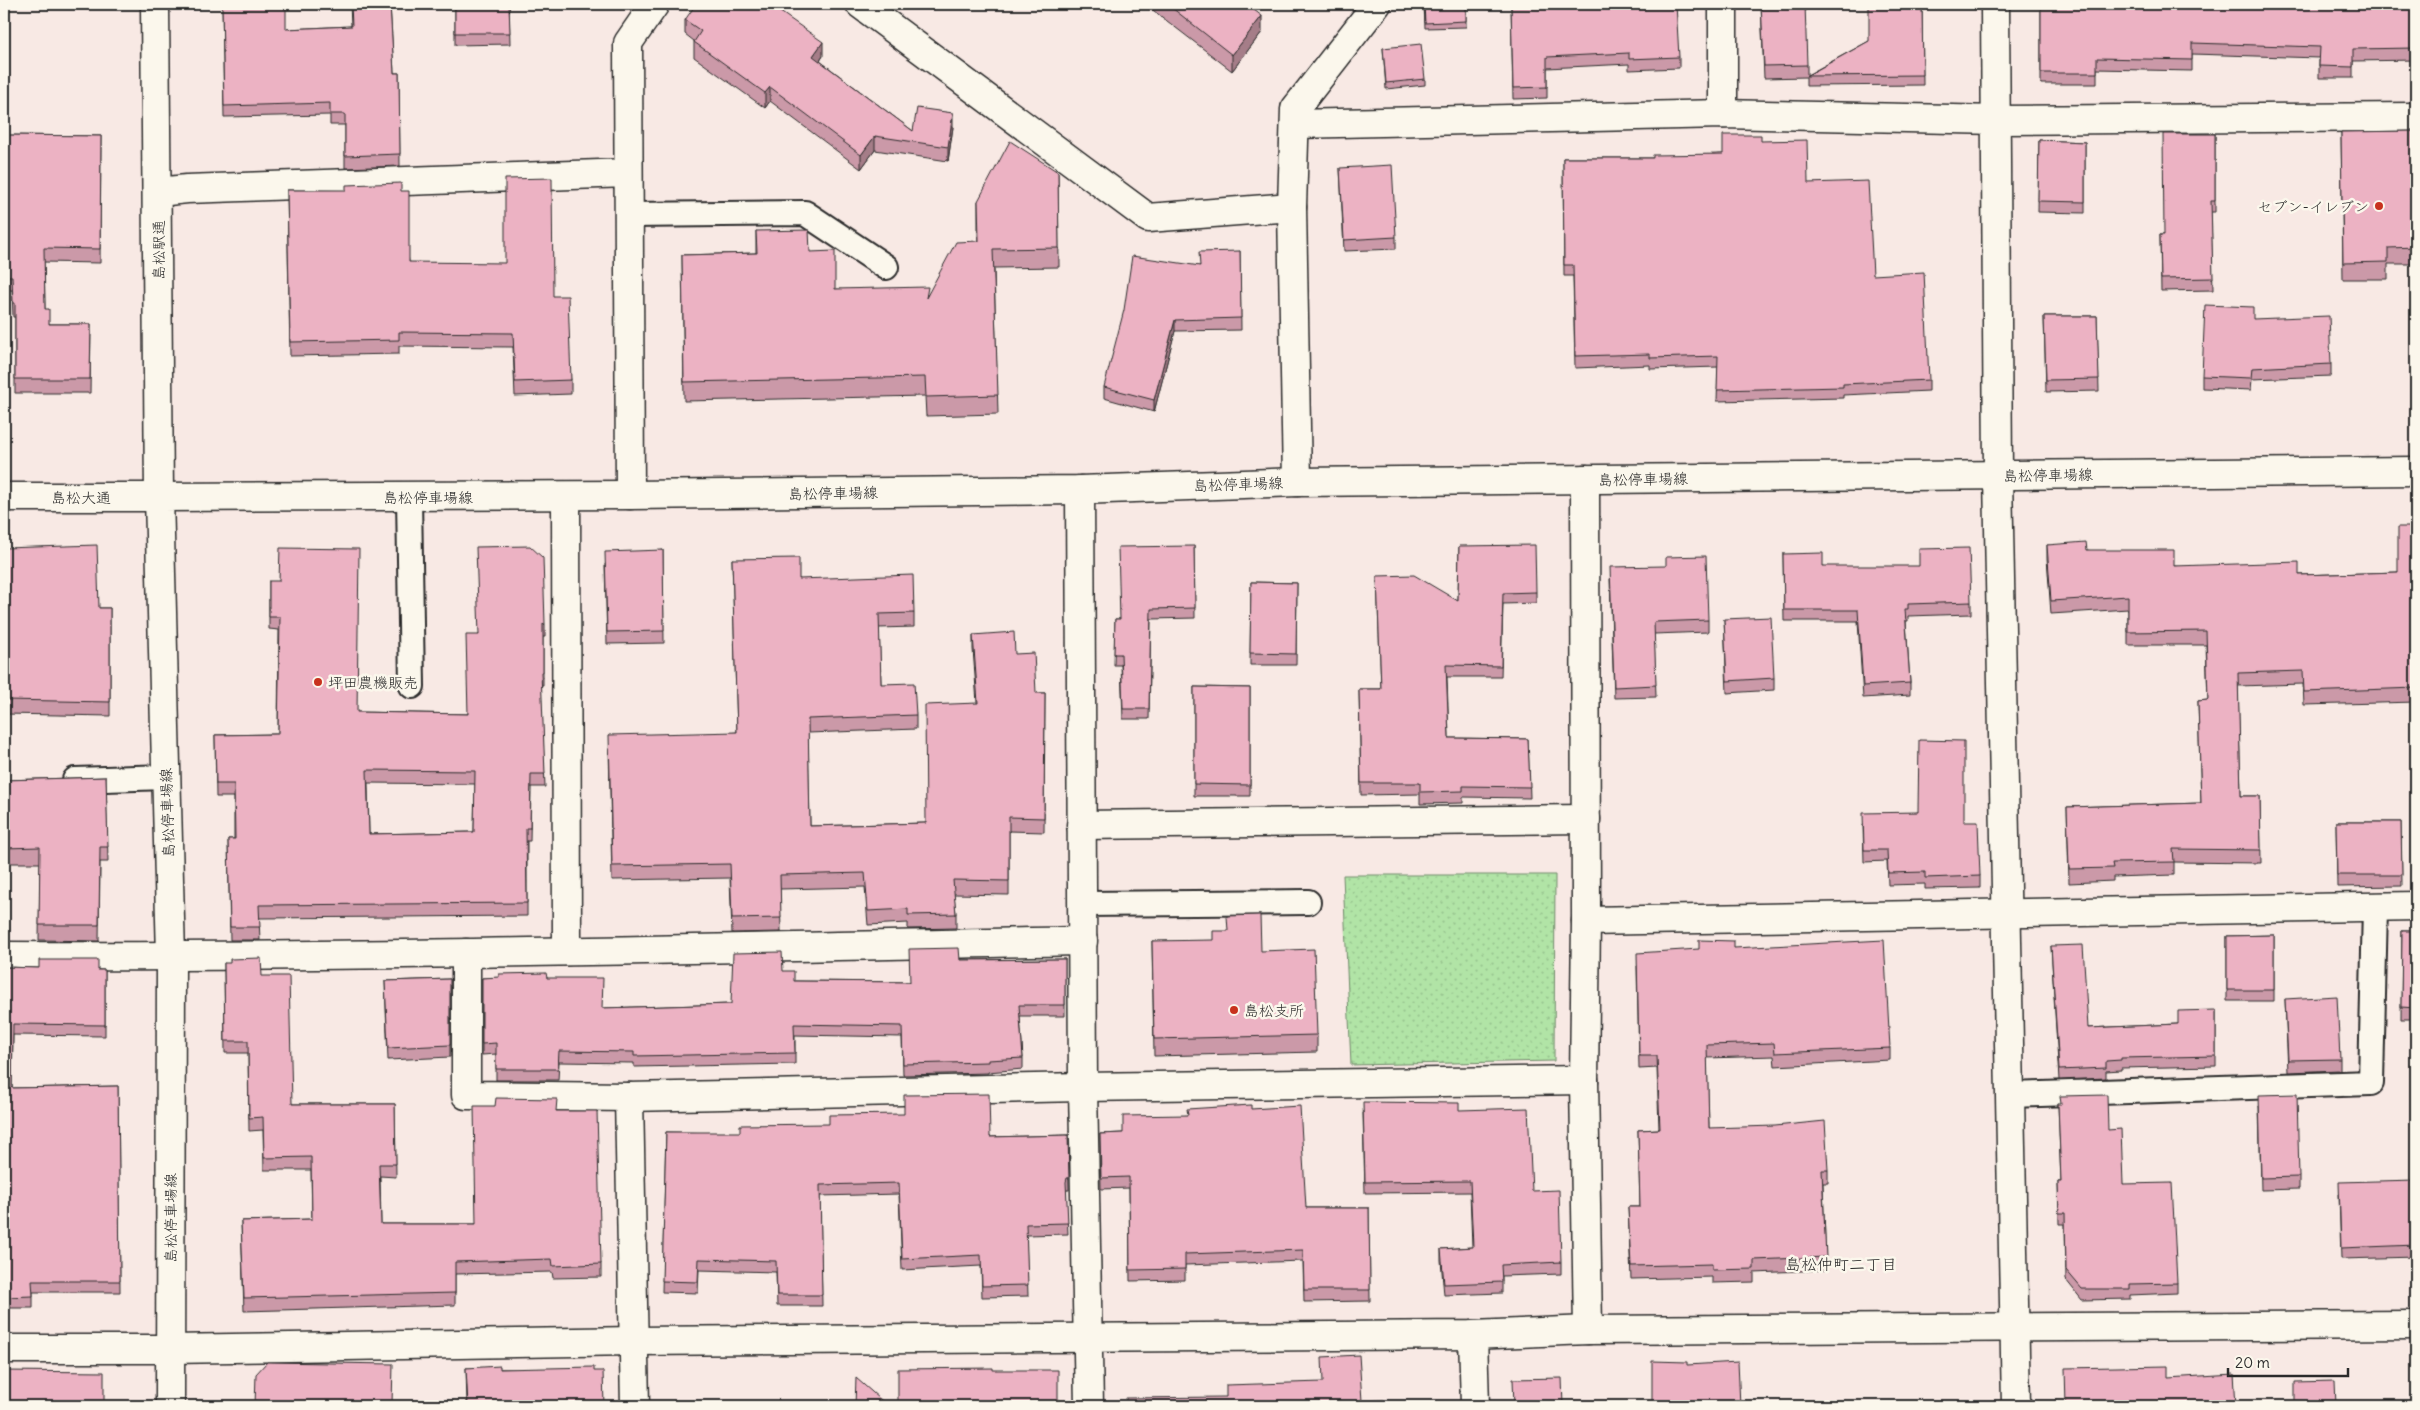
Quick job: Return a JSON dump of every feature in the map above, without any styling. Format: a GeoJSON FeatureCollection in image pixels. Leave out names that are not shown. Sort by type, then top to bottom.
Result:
{"type":"FeatureCollection","features":[{"type":"Feature","properties":{"kind":"street","name":"島松駅通"},"geometry":{"type":"LineString","coordinates":[[155,4],[159,497]]}},
{"type":"Feature","properties":{"kind":"street"},"geometry":{"type":"LineString","coordinates":[[630,495],[628,43],[655,4]]}},
{"type":"Feature","properties":{"kind":"street"},"geometry":{"type":"LineString","coordinates":[[860,4],[1148,218],[1292,207]]}},
{"type":"Feature","properties":{"kind":"street"},"geometry":{"type":"LineString","coordinates":[[1297,482],[1292,207],[1295,109],[1377,4]]}},
{"type":"Feature","properties":{"kind":"street"},"geometry":{"type":"LineString","coordinates":[[1723,4],[1723,114]]}},
{"type":"Feature","properties":{"kind":"street"},"geometry":{"type":"LineString","coordinates":[[1995,4],[1998,476],[2008,915],[2016,1406]]}},
{"type":"Feature","properties":{"kind":"street"},"geometry":{"type":"LineString","coordinates":[[1296,124],[1723,114],[1997,120],[2416,117]]}},
{"type":"Feature","properties":{"kind":"street"},"geometry":{"type":"LineString","coordinates":[[158,192],[187,189],[628,173]]}},
{"type":"Feature","properties":{"kind":"street","name":"島松停車場線"},"geometry":{"type":"LineString","coordinates":[[170,1406],[171,957],[159,497],[566,496],[1080,490],[1297,482],[2416,471]]}},
{"type":"Feature","properties":{"kind":"street"},"geometry":{"type":"LineString","coordinates":[[1585,479],[1586,921],[1584,1080],[1588,1330]]}},
{"type":"Feature","properties":{"kind":"street"},"geometry":{"type":"LineString","coordinates":[[1080,490],[1083,904],[1082,1086],[1089,1406]]}},
{"type":"Feature","properties":{"kind":"street"},"geometry":{"type":"LineString","coordinates":[[566,496],[567,952]]}},
{"type":"Feature","properties":{"kind":"street","name":"島松大通"},"geometry":{"type":"LineString","coordinates":[[4,497],[159,497]]}},
{"type":"Feature","properties":{"kind":"street"},"geometry":{"type":"LineString","coordinates":[[1081,825],[1586,819]]}},
{"type":"Feature","properties":{"kind":"street"},"geometry":{"type":"LineString","coordinates":[[1586,921],[2008,915],[2416,906]]}},
{"type":"Feature","properties":{"kind":"street"},"geometry":{"type":"LineString","coordinates":[[4,956],[171,957],[567,952],[1083,941]]}},
{"type":"Feature","properties":{"kind":"street"},"geometry":{"type":"LineString","coordinates":[[466,953],[466,1095],[629,1097],[1082,1086],[1584,1080]]}},
{"type":"Feature","properties":{"kind":"street"},"geometry":{"type":"LineString","coordinates":[[629,1097],[635,1406]]}},
{"type":"Feature","properties":{"kind":"street"},"geometry":{"type":"LineString","coordinates":[[4,1349],[170,1349],[634,1341],[1473,1334],[1588,1330],[2416,1325]]}},
{"type":"Feature","properties":{"kind":"street"},"geometry":{"type":"LineString","coordinates":[[1473,1334],[1475,1406]]}},
{"type":"Feature","properties":{"kind":"lane"},"geometry":{"type":"LineString","coordinates":[[628,215],[805,214],[886,267]]}},
{"type":"Feature","properties":{"kind":"lane"},"geometry":{"type":"LineString","coordinates":[[409,497],[412,686]]}},
{"type":"Feature","properties":{"kind":"lane"},"geometry":{"type":"LineString","coordinates":[[52,780],[166,777]]}},
{"type":"Feature","properties":{"kind":"lane"},"geometry":{"type":"LineString","coordinates":[[1083,904],[1308,902]]}},
{"type":"Feature","properties":{"kind":"lane"},"geometry":{"type":"LineString","coordinates":[[2011,1095],[2371,1083],[2375,907]]}},
{"type":"Feature","properties":{"kind":"green space"},"geometry":{"type":"Polygon","coordinates":[[[1343,875],[1555,875],[1554,1061],[1351,1065],[1343,875]]]}},
{"type":"Feature","properties":{"kind":"building"},"geometry":{"type":"Polygon","coordinates":[[[222,4],[286,4],[286,29],[352,26],[351,4],[390,4],[394,73],[399,73],[400,154],[345,156],[345,114],[330,114],[330,103],[224,106],[222,4]]]}},
{"type":"Feature","properties":{"kind":"building"},"geometry":{"type":"Polygon","coordinates":[[[455,4],[509,4],[510,33],[455,33],[455,4]]]}},
{"type":"Feature","properties":{"kind":"building"},"geometry":{"type":"Polygon","coordinates":[[[696,4],[769,4],[823,42],[813,56],[913,131],[917,108],[953,113],[948,147],[875,136],[861,155],[770,87],[765,93],[694,42],[701,31],[685,20],[696,4]]]}},
{"type":"Feature","properties":{"kind":"building"},"geometry":{"type":"Polygon","coordinates":[[[1167,4],[1246,4],[1262,16],[1232,55],[1167,4]]]}},
{"type":"Feature","properties":{"kind":"building"},"geometry":{"type":"Polygon","coordinates":[[[1424,4],[1466,4],[1466,21],[1425,23],[1424,4]]]}},
{"type":"Feature","properties":{"kind":"building"},"geometry":{"type":"Polygon","coordinates":[[[1511,4],[1676,4],[1679,57],[1629,59],[1629,53],[1547,57],[1547,87],[1513,88],[1511,4]]]}},
{"type":"Feature","properties":{"kind":"building"},"geometry":{"type":"Polygon","coordinates":[[[1761,4],[1805,4],[1807,65],[1764,66],[1761,4]]]}},
{"type":"Feature","properties":{"kind":"building"},"geometry":{"type":"Polygon","coordinates":[[[1869,4],[1922,4],[1923,75],[1806,76],[1869,41],[1869,4]]]}},
{"type":"Feature","properties":{"kind":"building"},"geometry":{"type":"Polygon","coordinates":[[[2041,4],[2416,4],[2416,48],[2353,49],[2353,67],[2319,66],[2320,47],[2192,43],[2192,60],[2097,58],[2097,73],[2041,73],[2041,4]]]}},
{"type":"Feature","properties":{"kind":"building"},"geometry":{"type":"Polygon","coordinates":[[[1421,44],[1425,79],[1386,83],[1383,48],[1421,44]]]}},
{"type":"Feature","properties":{"kind":"building","name":"セブン-イレブン"},"geometry":{"type":"Polygon","coordinates":[[[2416,131],[2416,247],[2388,248],[2388,262],[2343,263],[2341,132],[2416,131]]]}},
{"type":"Feature","properties":{"kind":"building"},"geometry":{"type":"Polygon","coordinates":[[[2163,134],[2215,134],[2215,201],[2211,201],[2213,278],[2161,279],[2160,235],[2164,235],[2163,134]]]}},
{"type":"Feature","properties":{"kind":"building"},"geometry":{"type":"Polygon","coordinates":[[[4,135],[101,136],[100,249],[44,248],[45,309],[49,309],[49,324],[91,324],[90,379],[15,379],[15,303],[13,303],[12,276],[4,276],[4,135]]]}},
{"type":"Feature","properties":{"kind":"building"},"geometry":{"type":"Polygon","coordinates":[[[1723,135],[1761,135],[1761,141],[1807,140],[1808,183],[1868,181],[1873,275],[1924,272],[1929,380],[1843,384],[1843,387],[1717,390],[1718,356],[1650,358],[1650,354],[1575,356],[1573,265],[1564,265],[1563,158],[1653,158],[1653,155],[1723,154],[1723,135]]]}},
{"type":"Feature","properties":{"kind":"building"},"geometry":{"type":"Polygon","coordinates":[[[2039,140],[2085,142],[2085,202],[2038,201],[2039,140]]]}},
{"type":"Feature","properties":{"kind":"building"},"geometry":{"type":"Polygon","coordinates":[[[1010,141],[1058,172],[1059,248],[993,249],[998,395],[926,397],[925,377],[684,382],[682,255],[757,253],[756,231],[809,230],[810,252],[835,251],[835,289],[928,287],[926,298],[956,242],[979,241],[978,201],[1010,141]]]}},
{"type":"Feature","properties":{"kind":"building"},"geometry":{"type":"Polygon","coordinates":[[[1392,165],[1396,237],[1344,240],[1340,168],[1392,165]]]}},
{"type":"Feature","properties":{"kind":"building"},"geometry":{"type":"Polygon","coordinates":[[[552,178],[553,296],[568,296],[571,380],[515,382],[513,333],[399,332],[399,340],[290,342],[287,190],[346,190],[346,185],[401,183],[401,191],[409,191],[409,262],[505,263],[505,179],[552,178]]]}},
{"type":"Feature","properties":{"kind":"building"},"geometry":{"type":"Polygon","coordinates":[[[1240,251],[1241,318],[1175,320],[1154,400],[1104,387],[1124,310],[1132,256],[1200,266],[1199,252],[1240,251]]]}},
{"type":"Feature","properties":{"kind":"building"},"geometry":{"type":"Polygon","coordinates":[[[2205,305],[2253,307],[2253,319],[2329,316],[2331,364],[2252,368],[2251,378],[2202,376],[2205,305]]]}},
{"type":"Feature","properties":{"kind":"building"},"geometry":{"type":"Polygon","coordinates":[[[2044,316],[2097,316],[2099,379],[2046,380],[2044,316]]]}},
{"type":"Feature","properties":{"kind":"building"},"geometry":{"type":"Polygon","coordinates":[[[2398,527],[2416,527],[2416,688],[2304,692],[2303,671],[2238,673],[2241,796],[2260,796],[2261,850],[2173,849],[2174,862],[2112,863],[2113,868],[2069,869],[2067,807],[2201,803],[2198,701],[2208,700],[2206,631],[2128,632],[2128,596],[2051,601],[2047,545],[2086,542],[2087,550],[2174,550],[2174,566],[2299,562],[2299,575],[2398,572],[2398,527]]]}},
{"type":"Feature","properties":{"kind":"building"},"geometry":{"type":"Polygon","coordinates":[[[97,545],[99,608],[110,608],[110,702],[6,700],[4,740],[4,548],[97,545]]]}},
{"type":"Feature","properties":{"kind":"building"},"geometry":{"type":"Polygon","coordinates":[[[1535,545],[1536,592],[1503,593],[1501,666],[1446,665],[1449,738],[1528,739],[1530,787],[1463,786],[1463,791],[1420,792],[1420,783],[1361,783],[1359,689],[1381,689],[1377,576],[1414,575],[1458,601],[1459,546],[1535,545]]]}},
{"type":"Feature","properties":{"kind":"building"},"geometry":{"type":"Polygon","coordinates":[[[530,546],[543,558],[545,624],[543,624],[543,672],[541,672],[545,774],[531,774],[530,828],[526,828],[527,903],[259,905],[260,927],[230,927],[228,839],[235,839],[234,784],[216,784],[215,735],[278,734],[280,617],[269,617],[269,581],[279,581],[280,548],[359,549],[357,712],[468,714],[466,635],[479,635],[476,547],[530,546]],[[367,770],[369,834],[474,832],[475,771],[367,770]]]}},
{"type":"Feature","properties":{"kind":"building"},"geometry":{"type":"Polygon","coordinates":[[[1194,546],[1195,608],[1151,609],[1149,709],[1123,709],[1121,654],[1114,654],[1115,619],[1120,619],[1118,547],[1194,546]]]}},
{"type":"Feature","properties":{"kind":"building"},"geometry":{"type":"Polygon","coordinates":[[[1969,548],[1971,602],[1908,604],[1908,609],[1905,609],[1910,683],[1863,686],[1858,610],[1784,610],[1783,554],[1823,553],[1823,566],[1919,566],[1919,549],[1969,548]]]}},
{"type":"Feature","properties":{"kind":"building"},"geometry":{"type":"Polygon","coordinates":[[[663,550],[664,631],[607,632],[605,552],[663,550]]]}},
{"type":"Feature","properties":{"kind":"building"},"geometry":{"type":"Polygon","coordinates":[[[1706,556],[1708,620],[1654,622],[1656,685],[1614,687],[1610,567],[1666,566],[1666,557],[1706,556]]]}},
{"type":"Feature","properties":{"kind":"building"},"geometry":{"type":"Polygon","coordinates":[[[799,558],[799,579],[913,575],[914,613],[879,614],[881,684],[914,683],[916,715],[808,719],[810,826],[926,823],[925,705],[978,703],[973,635],[1014,632],[1015,654],[1034,653],[1036,693],[1045,693],[1044,818],[1009,817],[1009,881],[953,880],[956,914],[908,915],[908,909],[868,911],[865,873],[780,875],[781,918],[732,919],[730,864],[612,866],[609,735],[737,732],[732,559],[799,558]]]}},
{"type":"Feature","properties":{"kind":"building"},"geometry":{"type":"Polygon","coordinates":[[[1251,582],[1297,583],[1296,654],[1250,653],[1251,582]]]}},
{"type":"Feature","properties":{"kind":"building"},"geometry":{"type":"Polygon","coordinates":[[[1771,617],[1774,678],[1727,681],[1724,619],[1771,617]]]}},
{"type":"Feature","properties":{"kind":"building"},"geometry":{"type":"Polygon","coordinates":[[[1194,687],[1250,688],[1250,785],[1194,784],[1194,687]]]}},
{"type":"Feature","properties":{"kind":"building"},"geometry":{"type":"Polygon","coordinates":[[[1919,740],[1964,741],[1964,822],[1978,822],[1980,876],[1925,878],[1925,872],[1888,873],[1887,850],[1864,850],[1863,813],[1918,812],[1919,740]]]}},
{"type":"Feature","properties":{"kind":"building"},"geometry":{"type":"Polygon","coordinates":[[[106,777],[108,847],[100,847],[99,925],[39,925],[40,847],[4,848],[4,780],[106,777]]]}},
{"type":"Feature","properties":{"kind":"building"},"geometry":{"type":"Polygon","coordinates":[[[2336,822],[2401,822],[2402,875],[2337,875],[2336,822]]]}},
{"type":"Feature","properties":{"kind":"building","name":"島松支所"},"geometry":{"type":"Polygon","coordinates":[[[1260,915],[1261,951],[1314,949],[1317,1035],[1154,1039],[1152,941],[1213,940],[1213,931],[1228,931],[1227,916],[1260,915]]]}},
{"type":"Feature","properties":{"kind":"building"},"geometry":{"type":"Polygon","coordinates":[[[2402,931],[2416,931],[2416,1008],[2401,1007],[2402,931]]]}},
{"type":"Feature","properties":{"kind":"building"},"geometry":{"type":"Polygon","coordinates":[[[2274,935],[2274,990],[2227,990],[2227,936],[2274,935]]]}},
{"type":"Feature","properties":{"kind":"building"},"geometry":{"type":"Polygon","coordinates":[[[1699,940],[1734,941],[1734,948],[1884,940],[1890,1048],[1775,1053],[1774,1043],[1707,1045],[1709,1128],[1775,1126],[1825,1121],[1828,1170],[1822,1170],[1826,1257],[1754,1260],[1754,1269],[1712,1270],[1712,1264],[1631,1266],[1628,1207],[1640,1207],[1638,1130],[1660,1129],[1657,1056],[1639,1056],[1637,953],[1699,949],[1699,940]]]}},
{"type":"Feature","properties":{"kind":"building"},"geometry":{"type":"Polygon","coordinates":[[[2083,945],[2088,1028],[2178,1024],[2178,1011],[2216,1010],[2216,1056],[2121,1058],[2121,1060],[2106,1061],[2106,1068],[2059,1070],[2051,946],[2083,945]]]}},
{"type":"Feature","properties":{"kind":"building"},"geometry":{"type":"Polygon","coordinates":[[[959,948],[960,960],[1065,959],[1065,1005],[1019,1005],[1023,1058],[988,1060],[988,1062],[903,1064],[902,1026],[794,1024],[795,1053],[634,1056],[634,1052],[559,1051],[558,1069],[496,1069],[496,1043],[482,1044],[482,978],[499,977],[499,974],[546,973],[547,978],[603,978],[602,1008],[731,1004],[733,953],[782,952],[783,971],[794,971],[794,981],[910,982],[909,949],[959,948]]]}},
{"type":"Feature","properties":{"kind":"building"},"geometry":{"type":"Polygon","coordinates":[[[261,958],[262,976],[289,976],[292,1104],[395,1104],[396,1164],[379,1164],[381,1224],[476,1224],[474,1106],[495,1106],[496,1098],[557,1099],[556,1111],[597,1111],[601,1264],[553,1266],[552,1259],[455,1262],[455,1293],[244,1298],[241,1221],[312,1219],[311,1157],[264,1158],[263,1117],[249,1118],[248,1041],[225,1041],[224,963],[230,963],[230,959],[261,958]]]}},
{"type":"Feature","properties":{"kind":"building"},"geometry":{"type":"Polygon","coordinates":[[[39,960],[98,960],[98,970],[105,970],[105,1025],[13,1024],[12,1088],[118,1086],[120,1281],[32,1281],[33,1296],[4,1297],[4,967],[39,968],[39,960]]]}},
{"type":"Feature","properties":{"kind":"building"},"geometry":{"type":"Polygon","coordinates":[[[450,979],[450,1045],[388,1048],[385,981],[450,979]]]}},
{"type":"Feature","properties":{"kind":"building"},"geometry":{"type":"Polygon","coordinates":[[[2337,996],[2340,1059],[2288,1060],[2285,999],[2337,996]]]}},
{"type":"Feature","properties":{"kind":"building"},"geometry":{"type":"Polygon","coordinates":[[[989,1094],[990,1137],[1068,1135],[1069,1178],[1067,1178],[1066,1182],[1068,1223],[1026,1224],[1028,1285],[982,1286],[981,1255],[902,1259],[899,1183],[820,1185],[822,1295],[777,1295],[776,1261],[699,1259],[698,1282],[662,1281],[666,1132],[740,1132],[740,1125],[829,1124],[829,1115],[904,1114],[904,1095],[989,1094]]]}},
{"type":"Feature","properties":{"kind":"building"},"geometry":{"type":"Polygon","coordinates":[[[2297,1094],[2299,1177],[2261,1178],[2259,1095],[2297,1094]]]}},
{"type":"Feature","properties":{"kind":"building"},"geometry":{"type":"Polygon","coordinates":[[[2107,1095],[2108,1130],[2121,1129],[2123,1184],[2172,1183],[2177,1283],[2130,1284],[2130,1289],[2082,1289],[2066,1270],[2065,1213],[2059,1213],[2058,1182],[2061,1182],[2058,1104],[2061,1104],[2060,1096],[2107,1095]]]}},
{"type":"Feature","properties":{"kind":"building"},"geometry":{"type":"Polygon","coordinates":[[[1363,1102],[1459,1103],[1459,1110],[1528,1108],[1532,1191],[1559,1190],[1561,1262],[1501,1265],[1502,1282],[1444,1284],[1441,1249],[1473,1247],[1470,1181],[1365,1182],[1363,1102]]]}},
{"type":"Feature","properties":{"kind":"building"},"geometry":{"type":"Polygon","coordinates":[[[1251,1105],[1251,1109],[1300,1106],[1306,1208],[1369,1208],[1370,1290],[1304,1290],[1303,1250],[1185,1254],[1185,1269],[1130,1270],[1129,1177],[1101,1178],[1100,1134],[1123,1133],[1123,1116],[1188,1115],[1187,1109],[1251,1105]]]}},
{"type":"Feature","properties":{"kind":"building"},"geometry":{"type":"Polygon","coordinates":[[[2416,1180],[2416,1245],[2341,1248],[2339,1182],[2416,1180]]]}},
{"type":"Feature","properties":{"kind":"building"},"geometry":{"type":"Polygon","coordinates":[[[1359,1355],[1362,1401],[1384,1400],[1384,1406],[1126,1406],[1126,1398],[1226,1397],[1226,1385],[1323,1382],[1322,1357],[1359,1355]]]}},
{"type":"Feature","properties":{"kind":"building"},"geometry":{"type":"Polygon","coordinates":[[[1652,1361],[1687,1362],[1687,1365],[1738,1362],[1740,1406],[1652,1406],[1652,1361]]]}},
{"type":"Feature","properties":{"kind":"building"},"geometry":{"type":"Polygon","coordinates":[[[267,1362],[393,1364],[392,1404],[468,1405],[466,1368],[500,1366],[500,1369],[594,1367],[594,1371],[603,1371],[604,1406],[255,1406],[256,1374],[267,1362]]]}},
{"type":"Feature","properties":{"kind":"building"},"geometry":{"type":"Polygon","coordinates":[[[2168,1366],[2168,1378],[2234,1374],[2236,1406],[2134,1406],[2131,1401],[2131,1406],[2066,1406],[2065,1368],[2168,1366]]]}},
{"type":"Feature","properties":{"kind":"building"},"geometry":{"type":"Polygon","coordinates":[[[993,1368],[993,1370],[1058,1370],[1058,1406],[898,1406],[898,1369],[993,1368]]]}},
{"type":"Feature","properties":{"kind":"building"},"geometry":{"type":"Polygon","coordinates":[[[4,1371],[104,1372],[104,1406],[4,1406],[4,1371]]]}},
{"type":"Feature","properties":{"kind":"building"},"geometry":{"type":"Polygon","coordinates":[[[856,1378],[888,1406],[855,1406],[856,1378]]]}},
{"type":"Feature","properties":{"kind":"building"},"geometry":{"type":"Polygon","coordinates":[[[1562,1378],[1563,1406],[1514,1406],[1513,1379],[1562,1378]]]}},
{"type":"Feature","properties":{"kind":"building"},"geometry":{"type":"Polygon","coordinates":[[[2335,1381],[2336,1406],[2295,1406],[2295,1382],[2335,1381]]]}},
{"type":"Feature","properties":{"kind":"place","name":"セブン-イレブン"},"geometry":{"type":"Point","coordinates":[2379,206]}},
{"type":"Feature","properties":{"kind":"place","name":"坪田農機販売"},"geometry":{"type":"Point","coordinates":[318,682]}},
{"type":"Feature","properties":{"kind":"place","name":"島松支所"},"geometry":{"type":"Point","coordinates":[1234,1010]}},
{"type":"Feature","properties":{"kind":"district","name":"島松仲町二丁目"},"geometry":{"type":"Point","coordinates":[1841,1264]}}]}
